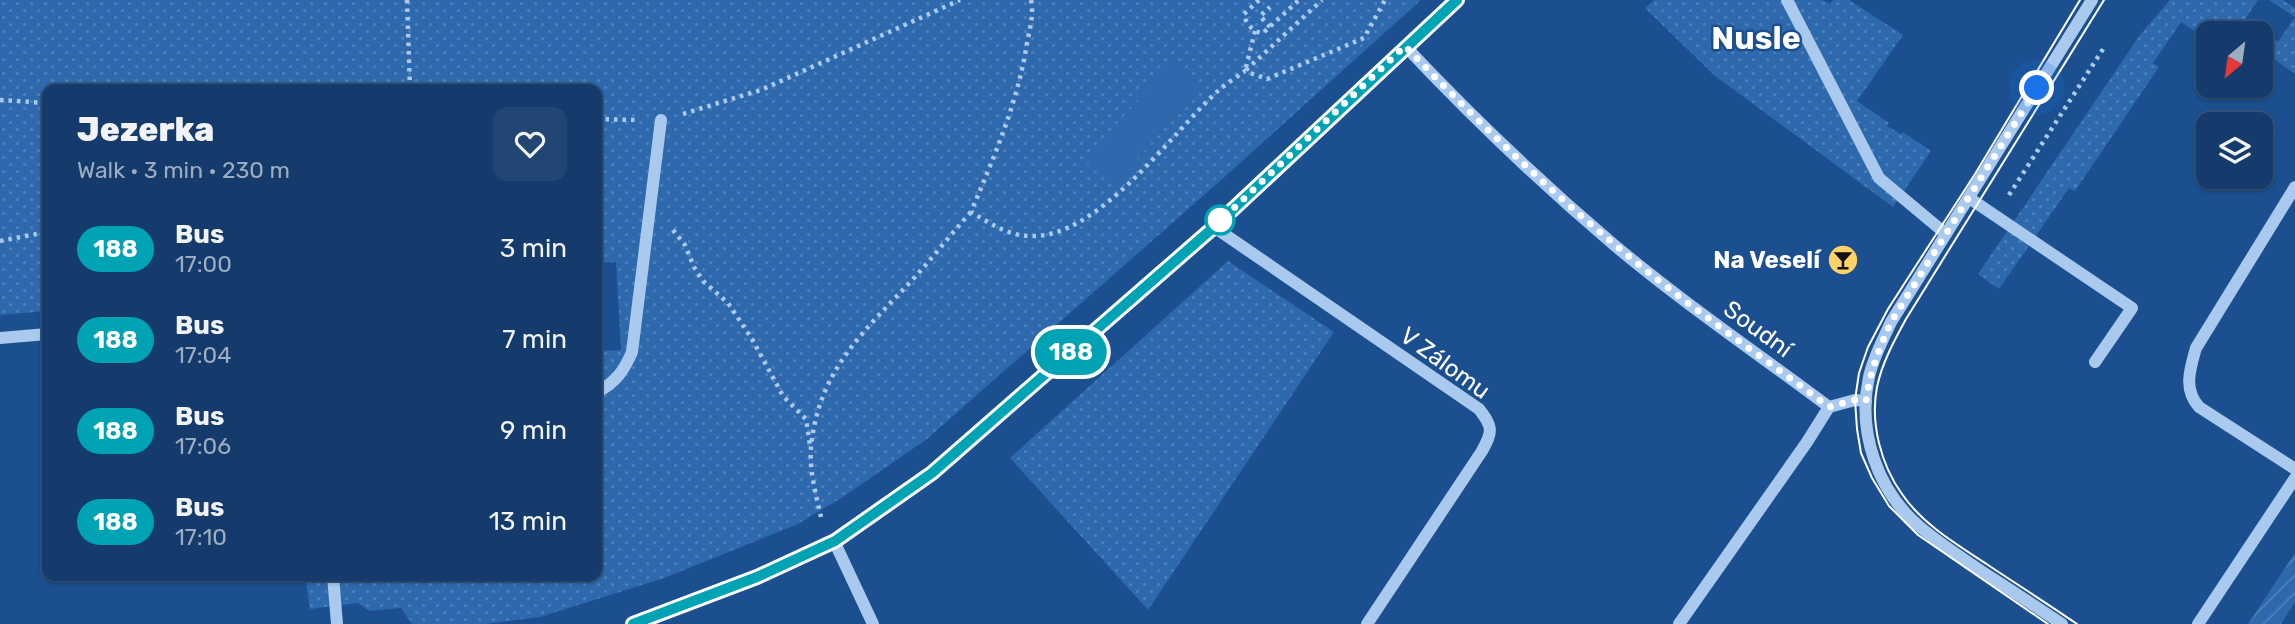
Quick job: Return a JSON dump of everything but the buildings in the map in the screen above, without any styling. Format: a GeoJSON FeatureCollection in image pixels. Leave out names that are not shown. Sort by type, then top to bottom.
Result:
{"type":"FeatureCollection","features":[{"type":"Feature","properties":{"kind":"street"},"geometry":{"type":"LineString","coordinates":[[633,624],[757,577],[835,541],[932,473],[1214,227],[1457,0]]}},
{"type":"Feature","properties":{"kind":"street"},"geometry":{"type":"LineString","coordinates":[[1787,0],[1880,178],[1946,234]]}},
{"type":"Feature","properties":{"kind":"street"},"geometry":{"type":"LineString","coordinates":[[2062,624],[1918,526],[1894,500],[1871,451],[1866,401],[1869,376],[1891,322],[2092,0]]}},
{"type":"Feature","properties":{"kind":"street","name":"Soudní"},"geometry":{"type":"LineString","coordinates":[[1405,46],[1518,159],[1614,244],[1687,302],[1829,407]]}},
{"type":"Feature","properties":{"kind":"street"},"geometry":{"type":"LineString","coordinates":[[602,389],[624,371],[632,352],[661,120]]}},
{"type":"Feature","properties":{"kind":"street"},"geometry":{"type":"LineString","coordinates":[[2295,187],[2196,348],[2188,388],[2191,398],[2199,407],[2295,469]]}},
{"type":"Feature","properties":{"kind":"street"},"geometry":{"type":"LineString","coordinates":[[1969,198],[2132,308],[2095,362]]}},
{"type":"Feature","properties":{"kind":"street","name":"V Zálomu"},"geometry":{"type":"LineString","coordinates":[[1214,227],[1479,409],[1489,424],[1489,439],[1482,451],[1367,624]]}},
{"type":"Feature","properties":{"kind":"street"},"geometry":{"type":"LineString","coordinates":[[0,338],[42,334]]}},
{"type":"Feature","properties":{"kind":"street"},"geometry":{"type":"LineString","coordinates":[[1679,624],[1829,407],[1855,400],[1866,401]]}},
{"type":"Feature","properties":{"kind":"street"},"geometry":{"type":"LineString","coordinates":[[2198,624],[2295,478]]}},
{"type":"Feature","properties":{"kind":"street"},"geometry":{"type":"LineString","coordinates":[[835,541],[873,624]]}},
{"type":"Feature","properties":{"kind":"street"},"geometry":{"type":"LineString","coordinates":[[333,581],[337,624]]}},
{"type":"Feature","properties":{"kind":"path"},"geometry":{"type":"LineString","coordinates":[[407,0],[410,84]]}},
{"type":"Feature","properties":{"kind":"path"},"geometry":{"type":"LineString","coordinates":[[602,119],[661,120],[761,90],[960,0]]}},
{"type":"Feature","properties":{"kind":"path"},"geometry":{"type":"LineString","coordinates":[[811,449],[817,417],[831,377],[852,343],[915,277],[971,212],[999,146],[1017,90],[1033,10],[1031,0]]}},
{"type":"Feature","properties":{"kind":"path"},"geometry":{"type":"LineString","coordinates":[[1259,0],[1244,14],[1255,32],[1262,33],[1299,0]]}},
{"type":"Feature","properties":{"kind":"path"},"geometry":{"type":"LineString","coordinates":[[971,212],[1000,230],[1016,235],[1032,237],[1071,227],[1105,205],[1220,89],[1245,71],[1322,0]]}},
{"type":"Feature","properties":{"kind":"path"},"geometry":{"type":"LineString","coordinates":[[1245,71],[1266,79],[1364,38],[1385,0]]}},
{"type":"Feature","properties":{"kind":"path"},"geometry":{"type":"LineString","coordinates":[[1270,7],[1260,16],[1270,27]]}},
{"type":"Feature","properties":{"kind":"path"},"geometry":{"type":"LineString","coordinates":[[1245,71],[1255,32]]}},
{"type":"Feature","properties":{"kind":"path"},"geometry":{"type":"LineString","coordinates":[[2010,195],[2105,46]]}},
{"type":"Feature","properties":{"kind":"path"},"geometry":{"type":"LineString","coordinates":[[0,100],[42,103]]}},
{"type":"Feature","properties":{"kind":"path"},"geometry":{"type":"LineString","coordinates":[[650,210],[665,221],[685,245],[703,281],[728,303],[752,339],[783,396],[802,412],[806,419],[821,517]]}},
{"type":"Feature","properties":{"kind":"path"},"geometry":{"type":"LineString","coordinates":[[0,241],[42,233]]}},
{"type":"Feature","properties":{"kind":"shaded area"},"geometry":{"type":"Polygon","coordinates":[[[0,0],[1421,0],[927,439],[843,497],[798,524],[664,578],[540,617],[485,624],[412,624],[401,608],[369,611],[358,603],[310,609],[306,581],[602,581],[602,351],[621,350],[616,262],[602,263],[602,84],[42,84],[42,311],[0,315],[0,0]],[[1173,61],[1113,185],[1201,87],[1173,61]]]}},
{"type":"Feature","properties":{"kind":"shaded area"},"geometry":{"type":"Polygon","coordinates":[[[1654,0],[1823,0],[1830,4],[1833,0],[1849,0],[1903,35],[1857,101],[1889,123],[1887,126],[1901,134],[1903,132],[1931,151],[1893,207],[1715,76],[1645,8],[1654,0]]]}},
{"type":"Feature","properties":{"kind":"shaded area"},"geometry":{"type":"Polygon","coordinates":[[[2170,0],[2258,0],[2245,19],[2248,21],[2196,21],[2196,32],[2181,22],[2153,63],[2159,67],[2075,191],[2069,188],[1999,289],[1978,274],[2140,35],[2170,0]]]}},
{"type":"Feature","properties":{"kind":"shaded area"},"geometry":{"type":"Polygon","coordinates":[[[2269,0],[2283,0],[2295,8],[2295,17],[2269,0]]]}},
{"type":"Feature","properties":{"kind":"shaded area"},"geometry":{"type":"Polygon","coordinates":[[[2295,17],[2295,74],[2273,58],[2273,39],[2278,42],[2295,17]]]}},
{"type":"Feature","properties":{"kind":"shaded area"},"geometry":{"type":"Polygon","coordinates":[[[1173,61],[1202,87],[1113,185],[1084,161],[1173,61]]]}},
{"type":"Feature","properties":{"kind":"shaded area"},"geometry":{"type":"Polygon","coordinates":[[[1228,261],[1334,332],[1148,610],[1010,458],[1228,261]]]}},
{"type":"Feature","properties":{"kind":"shaded area"},"geometry":{"type":"Polygon","coordinates":[[[2295,553],[2295,602],[2281,624],[2248,624],[2295,553]]]}},
{"type":"Feature","properties":{"kind":"tram line"},"geometry":{"type":"LineString","coordinates":[[2048,624],[1918,535],[1889,506],[1861,453],[1855,400],[1859,373],[1868,347],[1888,309],[1975,174],[2080,0]]}},
{"type":"Feature","properties":{"kind":"tram line"},"geometry":{"type":"LineString","coordinates":[[2077,624],[1953,542],[1910,505],[1895,483],[1883,457],[1876,429],[1875,401],[1882,369],[1906,319],[2104,0]]}},
{"type":"Feature","properties":{"kind":"bus line","name":"188"},"geometry":{"type":"LineString","coordinates":[[633,624],[757,577],[835,541],[932,473],[1214,227],[1380,69],[1457,0]]}},
{"type":"Feature","properties":{"kind":"place","name":"Na Veselí"},"geometry":{"type":"Point","coordinates":[1843,260]}},
{"type":"Feature","properties":{"kind":"district","name":"Nusle"},"geometry":{"type":"Point","coordinates":[1756,38]}},
{"type":"Feature","properties":{"kind":"route"},"geometry":{"type":"LineString","coordinates":[[1220,220],[1214,227],[1405,46],[1518,159],[1614,244],[1687,302],[1829,407],[1855,400],[1866,401],[1869,376],[1891,322],[2037,88]]}}]}
